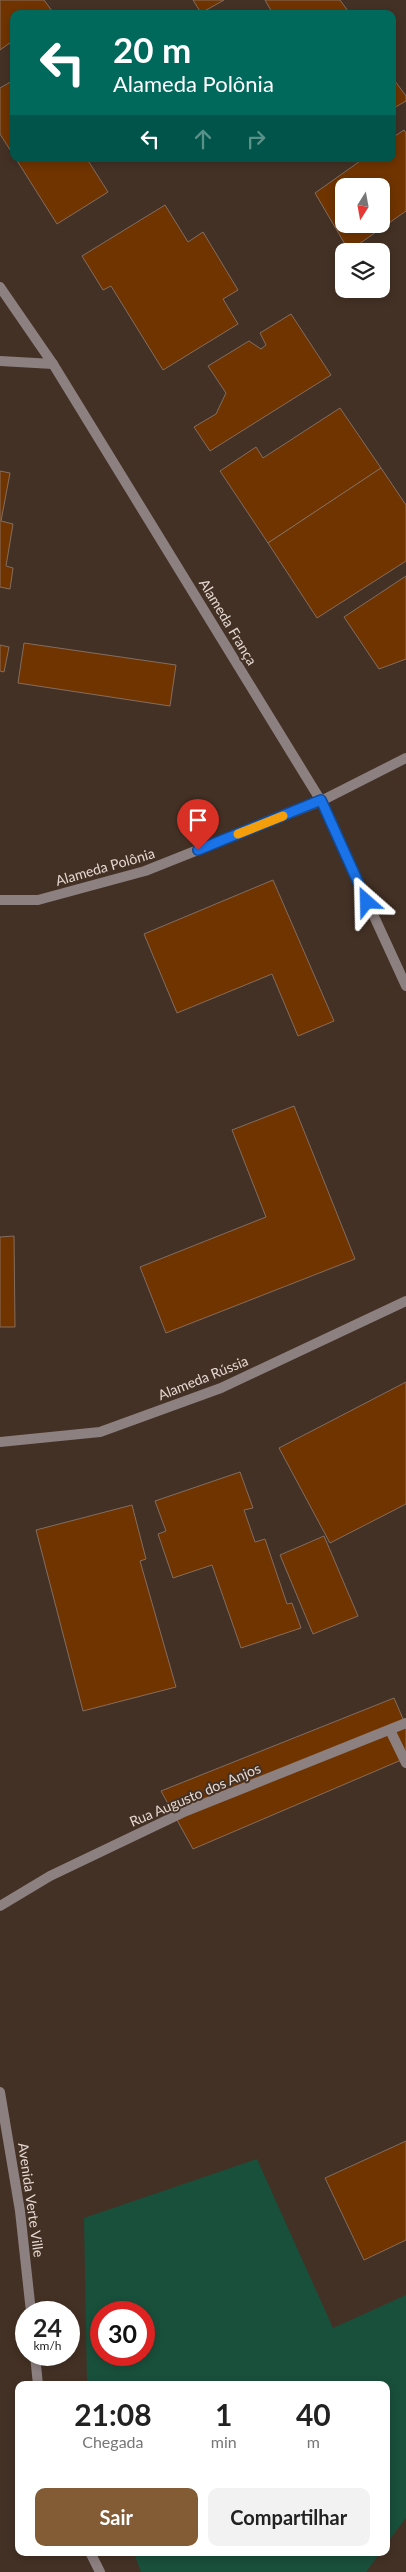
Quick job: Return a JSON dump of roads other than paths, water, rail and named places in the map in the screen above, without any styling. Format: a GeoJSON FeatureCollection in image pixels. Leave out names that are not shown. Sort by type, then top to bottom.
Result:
{"type":"FeatureCollection","features":[{"type":"Feature","properties":{"kind":"street","name":"Alameda França"},"geometry":{"type":"LineString","coordinates":[[0,287],[54,364],[321,800],[406,986]]}},
{"type":"Feature","properties":{"kind":"street"},"geometry":{"type":"LineString","coordinates":[[0,361],[54,364]]}},
{"type":"Feature","properties":{"kind":"street","name":"Alameda Polônia"},"geometry":{"type":"LineString","coordinates":[[0,900],[38,900],[145,872],[321,800],[406,758]]}},
{"type":"Feature","properties":{"kind":"street","name":"Alameda Rússia"},"geometry":{"type":"LineString","coordinates":[[0,1442],[100,1432],[221,1388],[406,1301]]}},
{"type":"Feature","properties":{"kind":"street","name":"Rua Augusto dos Anjos"},"geometry":{"type":"LineString","coordinates":[[0,1906],[50,1876],[186,1811],[406,1723]]}},
{"type":"Feature","properties":{"kind":"street"},"geometry":{"type":"LineString","coordinates":[[390,1730],[406,1763]]}},
{"type":"Feature","properties":{"kind":"street","name":"Avenida Verte Ville"},"geometry":{"type":"LineString","coordinates":[[0,2092],[20,2211],[30,2301]]}},
{"type":"Feature","properties":{"kind":"street"},"geometry":{"type":"LineString","coordinates":[[36,2366],[38,2381]]}},
{"type":"Feature","properties":{"kind":"street"},"geometry":{"type":"LineString","coordinates":[[92,2556],[100,2572]]}}]}
